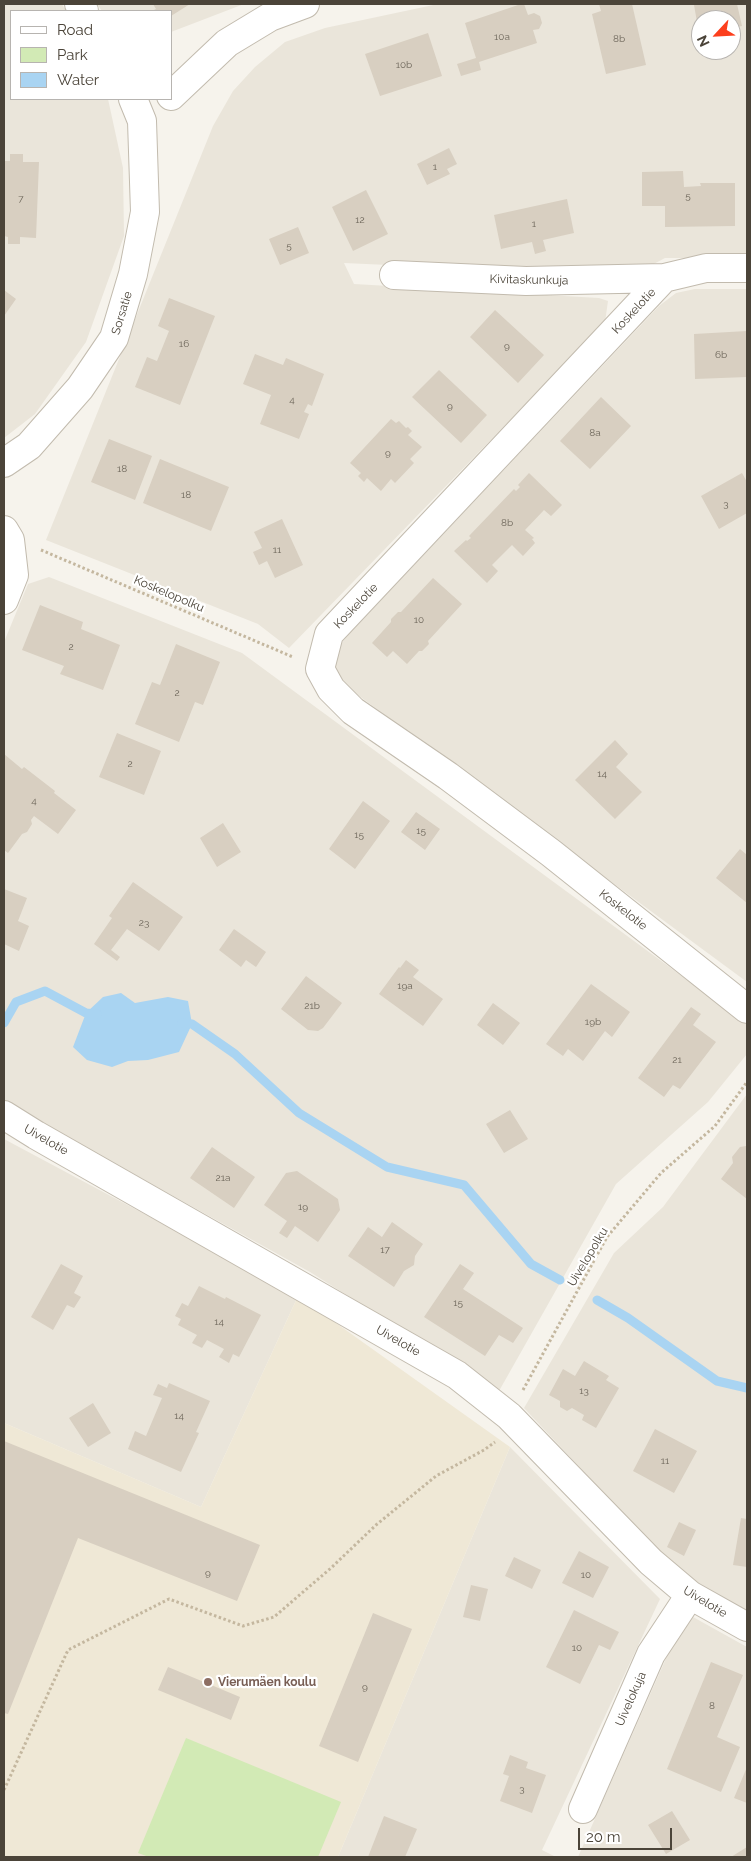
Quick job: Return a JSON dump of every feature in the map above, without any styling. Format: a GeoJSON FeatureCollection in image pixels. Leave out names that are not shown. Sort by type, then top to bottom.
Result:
{"type":"FeatureCollection","features":[{"type":"Feature","properties":{"kind":"street"},"geometry":{"type":"LineString","coordinates":[[172,95],[227,43],[270,17],[305,4]]}},
{"type":"Feature","properties":{"kind":"street","name":"Sorsatie"},"geometry":{"type":"LineString","coordinates":[[4,463],[29,446],[74,395],[114,338],[133,274],[145,212],[137,110],[165,100]]}},
{"type":"Feature","properties":{"kind":"street","name":"Koskelotie"},"geometry":{"type":"LineString","coordinates":[[747,268],[706,268],[664,278],[329,634],[320,669],[331,689],[353,711],[448,776],[552,853],[747,1009]]}},
{"type":"Feature","properties":{"kind":"street","name":"Kivitaskunkuja"},"geometry":{"type":"LineString","coordinates":[[394,275],[526,282],[664,278]]}},
{"type":"Feature","properties":{"kind":"street"},"geometry":{"type":"LineString","coordinates":[[4,600],[14,575],[7,535]]}},
{"type":"Feature","properties":{"kind":"street","name":"Uivelotie"},"geometry":{"type":"LineString","coordinates":[[4,1115],[458,1375],[509,1416],[651,1562],[690,1595],[747,1627]]}},
{"type":"Feature","properties":{"kind":"street","name":"Uivelokuja"},"geometry":{"type":"LineString","coordinates":[[582,1808],[651,1654],[690,1595]]}},
{"type":"Feature","properties":{"kind":"path","name":"Koskelopolku"},"geometry":{"type":"LineString","coordinates":[[7,535],[320,669]]}},
{"type":"Feature","properties":{"kind":"path","name":"Uivelopolku"},"geometry":{"type":"LineString","coordinates":[[4,1790],[68,1650],[169,1599],[243,1626],[274,1617],[331,1568],[376,1525],[436,1476],[484,1450],[503,1436],[509,1416],[607,1237],[661,1173],[715,1126],[747,1082]]}},
{"type":"Feature","properties":{"kind":"shaded area"},"geometry":{"type":"Polygon","coordinates":[[[4,4],[62,4],[65,10],[10,10],[10,100],[108,100],[123,168],[124,236],[86,342],[35,414],[4,438],[4,4]]]}},
{"type":"Feature","properties":{"kind":"shaded area"},"geometry":{"type":"Polygon","coordinates":[[[97,4],[244,4],[172,32],[172,10],[101,10],[97,4]]]}},
{"type":"Feature","properties":{"kind":"shaded area"},"geometry":{"type":"Polygon","coordinates":[[[438,4],[747,4],[747,258],[665,258],[631,276],[344,263],[354,284],[599,298],[608,301],[605,322],[289,648],[258,624],[46,540],[213,126],[233,91],[255,67],[285,42],[325,28],[438,4]]]}},
{"type":"Feature","properties":{"kind":"shaded area"},"geometry":{"type":"Polygon","coordinates":[[[695,289],[747,289],[747,982],[347,687],[335,671],[335,652],[348,635],[659,306],[676,293],[695,289]]]}},
{"type":"Feature","properties":{"kind":"shaded area"},"geometry":{"type":"Polygon","coordinates":[[[49,577],[242,653],[747,1024],[747,1054],[708,1102],[616,1184],[499,1391],[310,1272],[4,1102],[4,642],[28,584],[49,577]]]}},
{"type":"Feature","properties":{"kind":"shaded area"},"geometry":{"type":"Polygon","coordinates":[[[747,1094],[747,1611],[698,1584],[661,1554],[524,1408],[614,1253],[663,1207],[747,1094]]]}},
{"type":"Feature","properties":{"kind":"shaded area"},"geometry":{"type":"Polygon","coordinates":[[[4,1139],[298,1296],[201,1507],[4,1423],[4,1139]]]}},
{"type":"Feature","properties":{"kind":"shaded area","name":"Vierumäen koulu"},"geometry":{"type":"Polygon","coordinates":[[[298,1296],[510,1447],[338,1857],[4,1857],[4,1423],[201,1507],[298,1296]]]}},
{"type":"Feature","properties":{"kind":"shaded area"},"geometry":{"type":"Polygon","coordinates":[[[510,1447],[660,1599],[542,1850],[556,1857],[338,1857],[510,1447]]]}},
{"type":"Feature","properties":{"kind":"shaded area"},"geometry":{"type":"Polygon","coordinates":[[[693,1617],[747,1647],[747,1857],[578,1857],[668,1654],[693,1617]]]}},
{"type":"Feature","properties":{"kind":"green space"},"geometry":{"type":"Polygon","coordinates":[[[186,1738],[341,1802],[318,1857],[149,1857],[138,1853],[186,1738]]]}},
{"type":"Feature","properties":{"kind":"water"},"geometry":{"type":"Polygon","coordinates":[[[121,993],[135,1003],[168,997],[188,1001],[192,1024],[179,1052],[148,1060],[128,1061],[112,1067],[87,1060],[73,1047],[86,1013],[103,997],[121,993]]]}},
{"type":"Feature","properties":{"kind":"building"},"geometry":{"type":"Polygon","coordinates":[[[153,4],[190,4],[172,15],[172,10],[154,10],[156,9],[153,4]]]}},
{"type":"Feature","properties":{"kind":"building"},"geometry":{"type":"Polygon","coordinates":[[[524,4],[528,15],[534,13],[540,16],[542,23],[539,29],[533,30],[537,43],[479,62],[481,70],[461,76],[457,64],[476,58],[465,23],[524,4]]]}},
{"type":"Feature","properties":{"kind":"building"},"geometry":{"type":"Polygon","coordinates":[[[599,4],[632,4],[646,65],[606,74],[592,14],[601,11],[599,4]]]}},
{"type":"Feature","properties":{"kind":"building"},"geometry":{"type":"Polygon","coordinates":[[[737,4],[738,10],[695,10],[694,5],[737,4]]]}},
{"type":"Feature","properties":{"kind":"building"},"geometry":{"type":"Polygon","coordinates":[[[428,33],[442,76],[380,96],[365,54],[428,33]]]}},
{"type":"Feature","properties":{"kind":"building"},"geometry":{"type":"Polygon","coordinates":[[[449,148],[457,164],[447,169],[450,174],[427,185],[417,164],[449,148]]]}},
{"type":"Feature","properties":{"kind":"building"},"geometry":{"type":"Polygon","coordinates":[[[10,154],[23,154],[23,162],[39,162],[36,238],[20,237],[20,244],[8,244],[8,237],[4,236],[4,161],[10,161],[10,154]]]}},
{"type":"Feature","properties":{"kind":"building"},"geometry":{"type":"Polygon","coordinates":[[[683,171],[684,187],[701,186],[700,183],[735,183],[735,226],[665,227],[665,206],[642,206],[642,172],[683,171]]]}},
{"type":"Feature","properties":{"kind":"building"},"geometry":{"type":"Polygon","coordinates":[[[366,190],[388,234],[353,251],[332,207],[366,190]]]}},
{"type":"Feature","properties":{"kind":"building"},"geometry":{"type":"Polygon","coordinates":[[[567,199],[574,233],[543,240],[546,251],[535,254],[532,242],[501,249],[494,215],[567,199]]]}},
{"type":"Feature","properties":{"kind":"building"},"geometry":{"type":"Polygon","coordinates":[[[298,227],[309,253],[280,265],[269,239],[298,227]]]}},
{"type":"Feature","properties":{"kind":"building"},"geometry":{"type":"Polygon","coordinates":[[[4,290],[16,299],[4,316],[4,290]]]}},
{"type":"Feature","properties":{"kind":"building"},"geometry":{"type":"Polygon","coordinates":[[[169,298],[215,316],[180,405],[135,387],[147,357],[157,361],[169,331],[158,326],[169,298]]]}},
{"type":"Feature","properties":{"kind":"building"},"geometry":{"type":"Polygon","coordinates":[[[495,310],[544,355],[518,383],[470,337],[495,310]]]}},
{"type":"Feature","properties":{"kind":"building"},"geometry":{"type":"Polygon","coordinates":[[[747,331],[747,377],[695,379],[694,334],[747,331]]]}},
{"type":"Feature","properties":{"kind":"building"},"geometry":{"type":"Polygon","coordinates":[[[255,354],[283,365],[286,358],[324,374],[312,406],[308,404],[304,412],[309,414],[299,439],[260,424],[271,395],[243,384],[255,354]]]}},
{"type":"Feature","properties":{"kind":"building"},"geometry":{"type":"Polygon","coordinates":[[[439,370],[487,415],[461,443],[412,397],[439,370]]]}},
{"type":"Feature","properties":{"kind":"building"},"geometry":{"type":"Polygon","coordinates":[[[601,397],[631,426],[590,469],[560,441],[601,397]]]}},
{"type":"Feature","properties":{"kind":"building"},"geometry":{"type":"Polygon","coordinates":[[[391,419],[396,423],[399,421],[406,428],[408,427],[412,431],[408,435],[422,447],[410,459],[414,463],[395,483],[391,479],[381,491],[367,478],[364,482],[358,476],[361,473],[350,463],[391,419]]]}},
{"type":"Feature","properties":{"kind":"building"},"geometry":{"type":"Polygon","coordinates":[[[109,439],[152,456],[135,500],[91,482],[109,439]]]}},
{"type":"Feature","properties":{"kind":"building"},"geometry":{"type":"Polygon","coordinates":[[[160,459],[229,487],[211,531],[143,503],[160,459]]]}},
{"type":"Feature","properties":{"kind":"building"},"geometry":{"type":"Polygon","coordinates":[[[529,473],[562,505],[551,516],[544,510],[525,530],[534,538],[532,539],[535,543],[523,556],[512,545],[492,565],[498,571],[487,583],[454,551],[471,538],[469,536],[514,489],[516,491],[520,487],[518,485],[529,473]]]}},
{"type":"Feature","properties":{"kind":"building"},"geometry":{"type":"Polygon","coordinates":[[[742,473],[747,482],[747,513],[719,529],[701,496],[742,473]]]}},
{"type":"Feature","properties":{"kind":"building"},"geometry":{"type":"Polygon","coordinates":[[[282,519],[303,565],[275,578],[267,561],[259,565],[253,552],[262,548],[254,532],[282,519]]]}},
{"type":"Feature","properties":{"kind":"building"},"geometry":{"type":"Polygon","coordinates":[[[433,578],[462,604],[428,641],[429,644],[422,651],[419,651],[407,664],[393,651],[387,657],[372,643],[391,622],[391,619],[398,612],[401,612],[433,578]]]}},
{"type":"Feature","properties":{"kind":"building"},"geometry":{"type":"Polygon","coordinates":[[[40,605],[83,622],[81,629],[120,645],[103,690],[60,674],[64,666],[22,650],[40,605]]]}},
{"type":"Feature","properties":{"kind":"building"},"geometry":{"type":"Polygon","coordinates":[[[176,644],[220,662],[203,705],[195,702],[179,742],[135,724],[152,682],[160,685],[176,644]]]}},
{"type":"Feature","properties":{"kind":"building"},"geometry":{"type":"Polygon","coordinates":[[[117,733],[161,751],[144,795],[99,777],[117,733]]]}},
{"type":"Feature","properties":{"kind":"building"},"geometry":{"type":"Polygon","coordinates":[[[615,740],[628,754],[616,767],[642,792],[615,819],[575,780],[615,740]]]}},
{"type":"Feature","properties":{"kind":"building"},"geometry":{"type":"Polygon","coordinates":[[[4,754],[22,769],[24,767],[55,791],[54,793],[76,810],[58,834],[34,816],[27,832],[22,834],[8,853],[4,850],[4,754]]]}},
{"type":"Feature","properties":{"kind":"building"},"geometry":{"type":"Polygon","coordinates":[[[363,801],[390,821],[355,869],[329,849],[363,801]]]}},
{"type":"Feature","properties":{"kind":"building"},"geometry":{"type":"Polygon","coordinates":[[[416,812],[440,829],[425,850],[401,832],[416,812]]]}},
{"type":"Feature","properties":{"kind":"building"},"geometry":{"type":"Polygon","coordinates":[[[223,823],[241,852],[217,867],[200,838],[223,823]]]}},
{"type":"Feature","properties":{"kind":"building"},"geometry":{"type":"Polygon","coordinates":[[[740,849],[747,855],[747,903],[716,878],[740,849]]]}},
{"type":"Feature","properties":{"kind":"building"},"geometry":{"type":"Polygon","coordinates":[[[133,882],[183,917],[159,951],[127,929],[111,950],[120,957],[117,961],[94,944],[112,918],[109,916],[133,882]]]}},
{"type":"Feature","properties":{"kind":"building"},"geometry":{"type":"Polygon","coordinates":[[[4,889],[27,898],[18,921],[29,926],[19,951],[4,944],[4,889]]]}},
{"type":"Feature","properties":{"kind":"building"},"geometry":{"type":"Polygon","coordinates":[[[234,929],[266,952],[256,967],[246,960],[241,967],[219,950],[234,929]]]}},
{"type":"Feature","properties":{"kind":"building"},"geometry":{"type":"Polygon","coordinates":[[[406,960],[419,970],[413,977],[443,999],[423,1026],[379,994],[406,960]]]}},
{"type":"Feature","properties":{"kind":"building"},"geometry":{"type":"Polygon","coordinates":[[[306,976],[342,1003],[323,1028],[318,1031],[308,1030],[281,1009],[306,976]]]}},
{"type":"Feature","properties":{"kind":"building"},"geometry":{"type":"Polygon","coordinates":[[[591,984],[630,1012],[612,1037],[605,1031],[583,1061],[568,1049],[563,1056],[546,1044],[591,984]]]}},
{"type":"Feature","properties":{"kind":"building"},"geometry":{"type":"Polygon","coordinates":[[[493,1003],[520,1023],[503,1045],[477,1025],[493,1003]]]}},
{"type":"Feature","properties":{"kind":"building"},"geometry":{"type":"Polygon","coordinates":[[[691,1007],[701,1014],[693,1025],[716,1042],[680,1089],[673,1085],[664,1097],[638,1078],[691,1007]]]}},
{"type":"Feature","properties":{"kind":"building"},"geometry":{"type":"Polygon","coordinates":[[[510,1110],[528,1139],[504,1153],[486,1124],[510,1110]]]}},
{"type":"Feature","properties":{"kind":"building"},"geometry":{"type":"Polygon","coordinates":[[[747,1144],[747,1199],[721,1179],[733,1163],[732,1157],[740,1147],[747,1144]]]}},
{"type":"Feature","properties":{"kind":"building"},"geometry":{"type":"Polygon","coordinates":[[[212,1147],[255,1177],[234,1208],[190,1178],[212,1147]]]}},
{"type":"Feature","properties":{"kind":"building"},"geometry":{"type":"Polygon","coordinates":[[[297,1171],[338,1199],[340,1210],[318,1242],[295,1226],[287,1238],[279,1233],[287,1221],[264,1205],[286,1173],[297,1171]]]}},
{"type":"Feature","properties":{"kind":"building"},"geometry":{"type":"Polygon","coordinates":[[[392,1222],[423,1244],[415,1256],[414,1265],[404,1271],[394,1287],[348,1256],[368,1227],[382,1237],[392,1222]]]}},
{"type":"Feature","properties":{"kind":"building"},"geometry":{"type":"Polygon","coordinates":[[[61,1264],[83,1276],[74,1293],[81,1297],[74,1308],[67,1305],[53,1330],[31,1317],[61,1264]]]}},
{"type":"Feature","properties":{"kind":"building"},"geometry":{"type":"Polygon","coordinates":[[[460,1264],[474,1273],[463,1289],[523,1328],[513,1343],[499,1335],[485,1356],[424,1317],[460,1264]]]}},
{"type":"Feature","properties":{"kind":"building"},"geometry":{"type":"Polygon","coordinates":[[[199,1286],[261,1315],[239,1357],[233,1354],[229,1363],[219,1357],[224,1349],[207,1340],[202,1348],[192,1343],[197,1335],[178,1325],[181,1319],[175,1316],[182,1303],[188,1306],[199,1286]]]}},
{"type":"Feature","properties":{"kind":"building"},"geometry":{"type":"Polygon","coordinates":[[[584,1361],[609,1376],[606,1380],[619,1388],[596,1428],[582,1420],[584,1415],[572,1408],[567,1411],[560,1407],[560,1401],[549,1395],[563,1369],[575,1376],[584,1361]]]}},
{"type":"Feature","properties":{"kind":"building"},"geometry":{"type":"Polygon","coordinates":[[[169,1383],[210,1401],[196,1432],[199,1433],[181,1472],[128,1449],[135,1431],[146,1436],[162,1398],[153,1395],[158,1384],[167,1388],[169,1383]]]}},
{"type":"Feature","properties":{"kind":"building"},"geometry":{"type":"Polygon","coordinates":[[[93,1403],[111,1433],[88,1447],[69,1418],[93,1403]]]}},
{"type":"Feature","properties":{"kind":"building"},"geometry":{"type":"Polygon","coordinates":[[[655,1429],[697,1451],[674,1493],[633,1471],[655,1429]]]}},
{"type":"Feature","properties":{"kind":"building"},"geometry":{"type":"Polygon","coordinates":[[[4,1441],[260,1545],[237,1601],[78,1538],[8,1714],[4,1713],[4,1441]]]}},
{"type":"Feature","properties":{"kind":"building"},"geometry":{"type":"Polygon","coordinates":[[[741,1518],[747,1519],[747,1567],[733,1565],[741,1518]]]}},
{"type":"Feature","properties":{"kind":"building"},"geometry":{"type":"Polygon","coordinates":[[[679,1522],[696,1530],[684,1556],[667,1547],[679,1522]]]}},
{"type":"Feature","properties":{"kind":"building"},"geometry":{"type":"Polygon","coordinates":[[[579,1551],[609,1567],[593,1598],[562,1583],[579,1551]]]}},
{"type":"Feature","properties":{"kind":"building"},"geometry":{"type":"Polygon","coordinates":[[[514,1557],[541,1570],[532,1589],[505,1576],[514,1557]]]}},
{"type":"Feature","properties":{"kind":"building"},"geometry":{"type":"Polygon","coordinates":[[[471,1585],[488,1589],[480,1621],[463,1617],[471,1585]]]}},
{"type":"Feature","properties":{"kind":"building"},"geometry":{"type":"Polygon","coordinates":[[[574,1610],[619,1632],[610,1650],[599,1645],[580,1684],[546,1667],[574,1610]]]}},
{"type":"Feature","properties":{"kind":"building"},"geometry":{"type":"Polygon","coordinates":[[[373,1613],[412,1629],[358,1762],[319,1746],[373,1613]]]}},
{"type":"Feature","properties":{"kind":"building"},"geometry":{"type":"Polygon","coordinates":[[[711,1662],[743,1675],[717,1737],[740,1747],[721,1792],[667,1769],[711,1662]]]}},
{"type":"Feature","properties":{"kind":"building"},"geometry":{"type":"Polygon","coordinates":[[[168,1667],[240,1697],[231,1720],[158,1690],[168,1667]]]}},
{"type":"Feature","properties":{"kind":"building"},"geometry":{"type":"Polygon","coordinates":[[[510,1755],[528,1762],[526,1768],[546,1775],[532,1813],[500,1801],[509,1776],[503,1774],[510,1755]]]}},
{"type":"Feature","properties":{"kind":"building"},"geometry":{"type":"Polygon","coordinates":[[[747,1767],[747,1803],[734,1798],[747,1767]]]}},
{"type":"Feature","properties":{"kind":"building"},"geometry":{"type":"Polygon","coordinates":[[[672,1811],[690,1840],[666,1854],[648,1825],[672,1811]]]}},
{"type":"Feature","properties":{"kind":"building"},"geometry":{"type":"Polygon","coordinates":[[[384,1816],[417,1829],[405,1857],[368,1857],[384,1816]]]}},
{"type":"Feature","properties":{"kind":"building"},"geometry":{"type":"Polygon","coordinates":[[[747,1847],[747,1857],[731,1857],[747,1847]]]}},
{"type":"Feature","properties":{"kind":"waterway"},"geometry":{"type":"LineString","coordinates":[[4,1023],[16,1002],[45,991],[86,1013],[97,1014]]}},
{"type":"Feature","properties":{"kind":"waterway"},"geometry":{"type":"LineString","coordinates":[[182,1023],[192,1024],[235,1054],[299,1113],[387,1167],[464,1185],[531,1264],[560,1280]]}},
{"type":"Feature","properties":{"kind":"waterway"},"geometry":{"type":"LineString","coordinates":[[597,1300],[628,1318],[717,1381],[747,1388]]}},
{"type":"Feature","properties":{"kind":"place","name":"Vierumäen koulu"},"geometry":{"type":"Point","coordinates":[208,1682]}}]}
